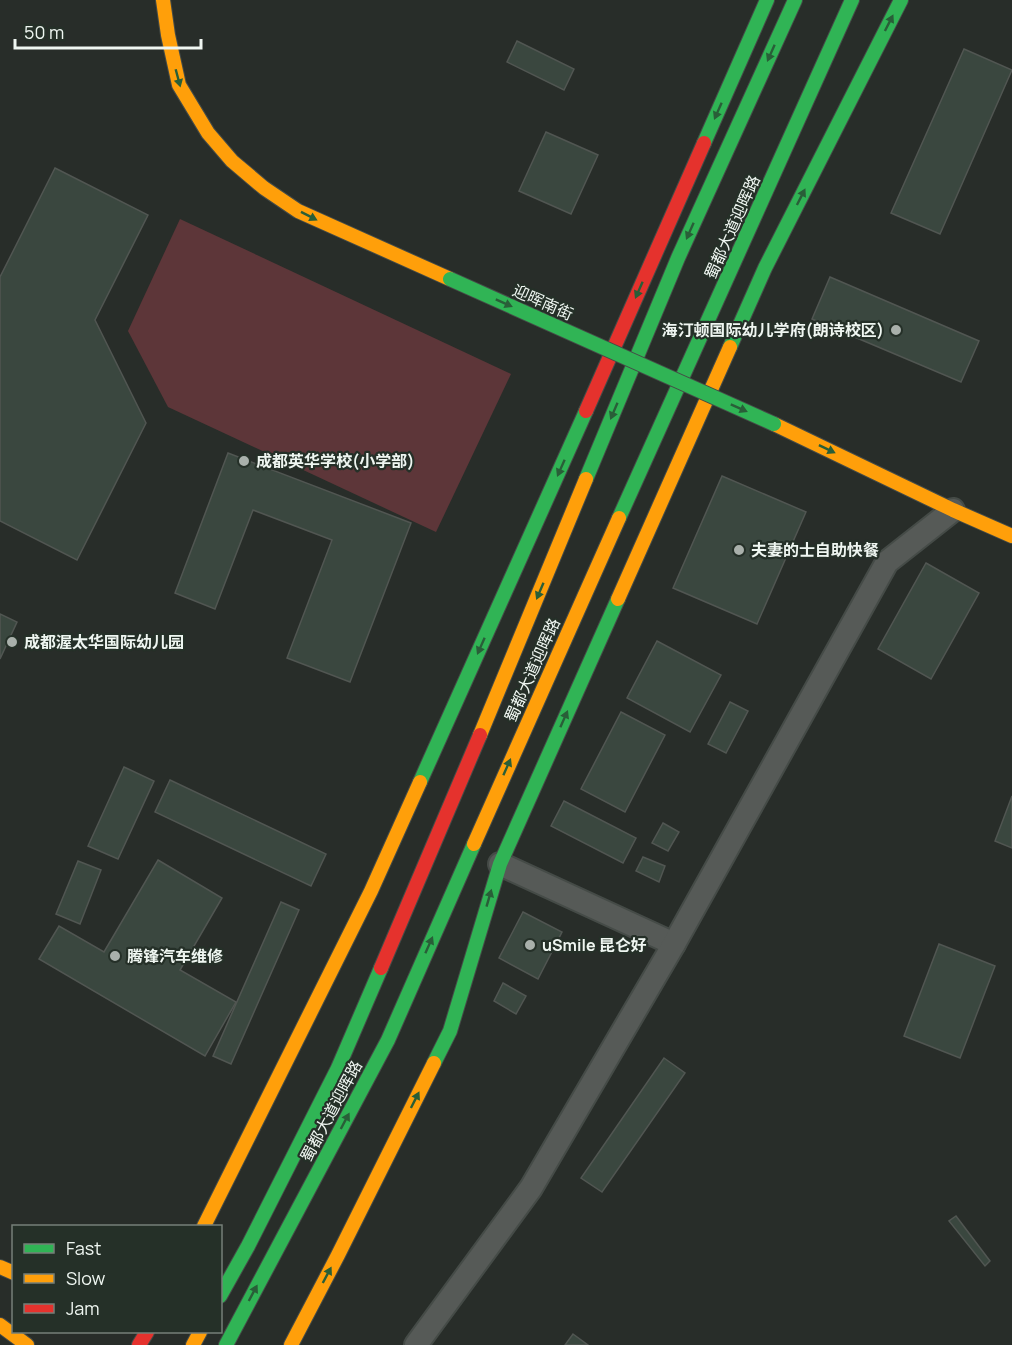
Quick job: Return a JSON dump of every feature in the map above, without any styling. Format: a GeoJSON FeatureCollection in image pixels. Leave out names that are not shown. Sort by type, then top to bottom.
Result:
{"type":"FeatureCollection","features":[{"type":"Feature","properties":{"kind":"main road","name":"迎晖南街"},"geometry":{"type":"LineString","coordinates":[[163,0],[179,85],[208,133],[232,161],[264,188],[298,210],[774,424],[1012,536]]}},
{"type":"Feature","properties":{"kind":"main road"},"geometry":{"type":"LineString","coordinates":[[205,1225],[371,891],[581,423],[767,0]]}},
{"type":"Feature","properties":{"kind":"main road","name":"蜀都大道迎晖路"},"geometry":{"type":"LineString","coordinates":[[222,1292],[338,1068],[468,765],[678,258],[795,0]]}},
{"type":"Feature","properties":{"kind":"main road","name":"蜀都大道迎晖路"},"geometry":{"type":"LineString","coordinates":[[226,1345],[388,1040],[523,732],[852,0]]}},
{"type":"Feature","properties":{"kind":"main road"},"geometry":{"type":"LineString","coordinates":[[291,1345],[450,1031],[500,864],[765,268],[901,0]]}},
{"type":"Feature","properties":{"kind":"main road"},"geometry":{"type":"LineString","coordinates":[[792,166],[813,86]]}},
{"type":"Feature","properties":{"kind":"main road"},"geometry":{"type":"LineString","coordinates":[[765,268],[780,211]]}},
{"type":"Feature","properties":{"kind":"main road"},"geometry":{"type":"LineString","coordinates":[[0,1325],[27,1345]]}},
{"type":"Feature","properties":{"kind":"street"},"geometry":{"type":"LineString","coordinates":[[416,1345],[531,1188],[674,944],[886,562],[953,510]]}},
{"type":"Feature","properties":{"kind":"street"},"geometry":{"type":"LineString","coordinates":[[500,864],[674,944]]}},
{"type":"Feature","properties":{"kind":"shaded area"},"geometry":{"type":"Polygon","coordinates":[[[180,219],[511,374],[436,532],[168,407],[128,331],[180,219]]]}},
{"type":"Feature","properties":{"kind":"building"},"geometry":{"type":"Polygon","coordinates":[[[517,41],[574,69],[564,90],[507,62],[517,41]]]}},
{"type":"Feature","properties":{"kind":"building"},"geometry":{"type":"Polygon","coordinates":[[[964,49],[1012,70],[940,234],[891,213],[964,49]]]}},
{"type":"Feature","properties":{"kind":"building"},"geometry":{"type":"Polygon","coordinates":[[[546,132],[598,155],[571,214],[519,191],[546,132]]]}},
{"type":"Feature","properties":{"kind":"building"},"geometry":{"type":"Polygon","coordinates":[[[55,168],[148,215],[95,320],[146,423],[77,560],[0,521],[0,277],[55,168]]]}},
{"type":"Feature","properties":{"kind":"building","name":"海汀顿国际幼儿学府(朗诗校区)"},"geometry":{"type":"Polygon","coordinates":[[[830,277],[979,341],[961,382],[812,319],[830,277]]]}},
{"type":"Feature","properties":{"kind":"building"},"geometry":{"type":"Polygon","coordinates":[[[228,453],[411,523],[350,682],[287,658],[332,540],[253,510],[215,609],[175,593],[228,453]]]}},
{"type":"Feature","properties":{"kind":"building","name":"夫妻的士自助快餐"},"geometry":{"type":"Polygon","coordinates":[[[722,476],[806,512],[757,624],[673,588],[722,476]]]}},
{"type":"Feature","properties":{"kind":"building"},"geometry":{"type":"Polygon","coordinates":[[[926,563],[979,593],[931,679],[878,649],[926,563]]]}},
{"type":"Feature","properties":{"kind":"building"},"geometry":{"type":"Polygon","coordinates":[[[0,614],[17,622],[0,659],[0,614]]]}},
{"type":"Feature","properties":{"kind":"building"},"geometry":{"type":"Polygon","coordinates":[[[657,641],[721,675],[690,732],[627,698],[657,641]]]}},
{"type":"Feature","properties":{"kind":"building"},"geometry":{"type":"Polygon","coordinates":[[[730,702],[748,711],[726,753],[708,744],[730,702]]]}},
{"type":"Feature","properties":{"kind":"building"},"geometry":{"type":"Polygon","coordinates":[[[621,712],[665,735],[625,812],[581,789],[621,712]]]}},
{"type":"Feature","properties":{"kind":"building"},"geometry":{"type":"Polygon","coordinates":[[[124,767],[154,781],[118,859],[88,846],[124,767]]]}},
{"type":"Feature","properties":{"kind":"building"},"geometry":{"type":"Polygon","coordinates":[[[170,780],[326,854],[311,886],[155,812],[170,780]]]}},
{"type":"Feature","properties":{"kind":"building"},"geometry":{"type":"Polygon","coordinates":[[[1012,796],[1012,848],[995,841],[1012,796]]]}},
{"type":"Feature","properties":{"kind":"building"},"geometry":{"type":"Polygon","coordinates":[[[564,801],[636,838],[623,863],[551,826],[564,801]]]}},
{"type":"Feature","properties":{"kind":"building"},"geometry":{"type":"Polygon","coordinates":[[[663,823],[679,832],[668,851],[652,843],[663,823]]]}},
{"type":"Feature","properties":{"kind":"building"},"geometry":{"type":"Polygon","coordinates":[[[643,857],[665,866],[659,882],[636,871],[643,857]]]}},
{"type":"Feature","properties":{"kind":"building","name":"腾锋汽车维修"},"geometry":{"type":"Polygon","coordinates":[[[158,860],[222,898],[180,970],[236,1002],[205,1056],[39,959],[59,926],[104,952],[158,860]]]}},
{"type":"Feature","properties":{"kind":"building"},"geometry":{"type":"Polygon","coordinates":[[[78,861],[101,870],[80,924],[56,914],[78,861]]]}},
{"type":"Feature","properties":{"kind":"building"},"geometry":{"type":"Polygon","coordinates":[[[281,902],[299,910],[231,1064],[213,1056],[281,902]]]}},
{"type":"Feature","properties":{"kind":"building","name":"uSmile 昆仑好"},"geometry":{"type":"Polygon","coordinates":[[[523,912],[562,932],[538,979],[499,958],[523,912]]]}},
{"type":"Feature","properties":{"kind":"building"},"geometry":{"type":"Polygon","coordinates":[[[939,944],[995,966],[960,1058],[904,1036],[939,944]]]}},
{"type":"Feature","properties":{"kind":"building"},"geometry":{"type":"Polygon","coordinates":[[[503,983],[526,996],[516,1014],[494,1001],[503,983]]]}},
{"type":"Feature","properties":{"kind":"building"},"geometry":{"type":"Polygon","coordinates":[[[664,1058],[685,1073],[602,1192],[581,1178],[664,1058]]]}},
{"type":"Feature","properties":{"kind":"building"},"geometry":{"type":"Polygon","coordinates":[[[956,1216],[990,1261],[985,1266],[949,1221],[956,1216]]]}},
{"type":"Feature","properties":{"kind":"building"},"geometry":{"type":"Polygon","coordinates":[[[573,1334],[588,1345],[565,1345],[573,1334]]]}},
{"type":"Feature","properties":{"kind":"traffic: fast"},"geometry":{"type":"LineString","coordinates":[[704,143],[767,0]]}},
{"type":"Feature","properties":{"kind":"traffic: fast"},"geometry":{"type":"LineString","coordinates":[[586,479],[678,258],[795,0]]}},
{"type":"Feature","properties":{"kind":"traffic: fast"},"geometry":{"type":"LineString","coordinates":[[619,518],[852,0]]}},
{"type":"Feature","properties":{"kind":"traffic: fast"},"geometry":{"type":"LineString","coordinates":[[730,347],[765,268],[901,0]]}},
{"type":"Feature","properties":{"kind":"traffic: fast"},"geometry":{"type":"LineString","coordinates":[[450,279],[774,424]]}},
{"type":"Feature","properties":{"kind":"traffic: fast"},"geometry":{"type":"LineString","coordinates":[[420,782],[586,411]]}},
{"type":"Feature","properties":{"kind":"traffic: fast"},"geometry":{"type":"LineString","coordinates":[[434,1063],[450,1031],[500,864],[618,599]]}},
{"type":"Feature","properties":{"kind":"traffic: fast"},"geometry":{"type":"LineString","coordinates":[[226,1345],[388,1040],[474,844]]}},
{"type":"Feature","properties":{"kind":"traffic: fast"},"geometry":{"type":"LineString","coordinates":[[222,1292],[338,1068],[381,968]]}},
{"type":"Feature","properties":{"kind":"traffic: slow"},"geometry":{"type":"LineString","coordinates":[[163,0],[179,85],[208,133],[232,161],[264,188],[298,211],[450,279]]}},
{"type":"Feature","properties":{"kind":"traffic: slow"},"geometry":{"type":"LineString","coordinates":[[618,599],[730,347]]}},
{"type":"Feature","properties":{"kind":"traffic: slow"},"geometry":{"type":"LineString","coordinates":[[774,424],[1012,536]]}},
{"type":"Feature","properties":{"kind":"traffic: slow"},"geometry":{"type":"LineString","coordinates":[[480,735],[586,479]]}},
{"type":"Feature","properties":{"kind":"traffic: slow"},"geometry":{"type":"LineString","coordinates":[[474,844],[619,518]]}},
{"type":"Feature","properties":{"kind":"traffic: slow"},"geometry":{"type":"LineString","coordinates":[[204,1225],[371,891],[420,782]]}},
{"type":"Feature","properties":{"kind":"traffic: slow"},"geometry":{"type":"LineString","coordinates":[[291,1345],[434,1063]]}},
{"type":"Feature","properties":{"kind":"traffic: slow"},"geometry":{"type":"LineString","coordinates":[[0,1267],[12,1272]]}},
{"type":"Feature","properties":{"kind":"traffic: slow"},"geometry":{"type":"LineString","coordinates":[[0,1325],[27,1345]]}},
{"type":"Feature","properties":{"kind":"traffic: slow"},"geometry":{"type":"LineString","coordinates":[[193,1345],[199,1333]]}},
{"type":"Feature","properties":{"kind":"traffic: jam"},"geometry":{"type":"LineString","coordinates":[[586,411],[704,143]]}},
{"type":"Feature","properties":{"kind":"traffic: jam"},"geometry":{"type":"LineString","coordinates":[[381,968],[480,735]]}},
{"type":"Feature","properties":{"kind":"traffic: jam"},"geometry":{"type":"LineString","coordinates":[[139,1345],[146,1333]]}},
{"type":"Feature","properties":{"kind":"place","name":"海汀顿国际幼儿学府(朗诗校区)"},"geometry":{"type":"Point","coordinates":[896,330]}},
{"type":"Feature","properties":{"kind":"place","name":"成都英华学校(小学部)"},"geometry":{"type":"Point","coordinates":[244,461]}},
{"type":"Feature","properties":{"kind":"place","name":"夫妻的士自助快餐"},"geometry":{"type":"Point","coordinates":[739,550]}},
{"type":"Feature","properties":{"kind":"place","name":"成都渥太华国际幼儿园"},"geometry":{"type":"Point","coordinates":[12,642]}},
{"type":"Feature","properties":{"kind":"place","name":"uSmile 昆仑好"},"geometry":{"type":"Point","coordinates":[530,945]}},
{"type":"Feature","properties":{"kind":"place","name":"腾锋汽车维修"},"geometry":{"type":"Point","coordinates":[115,956]}}]}
